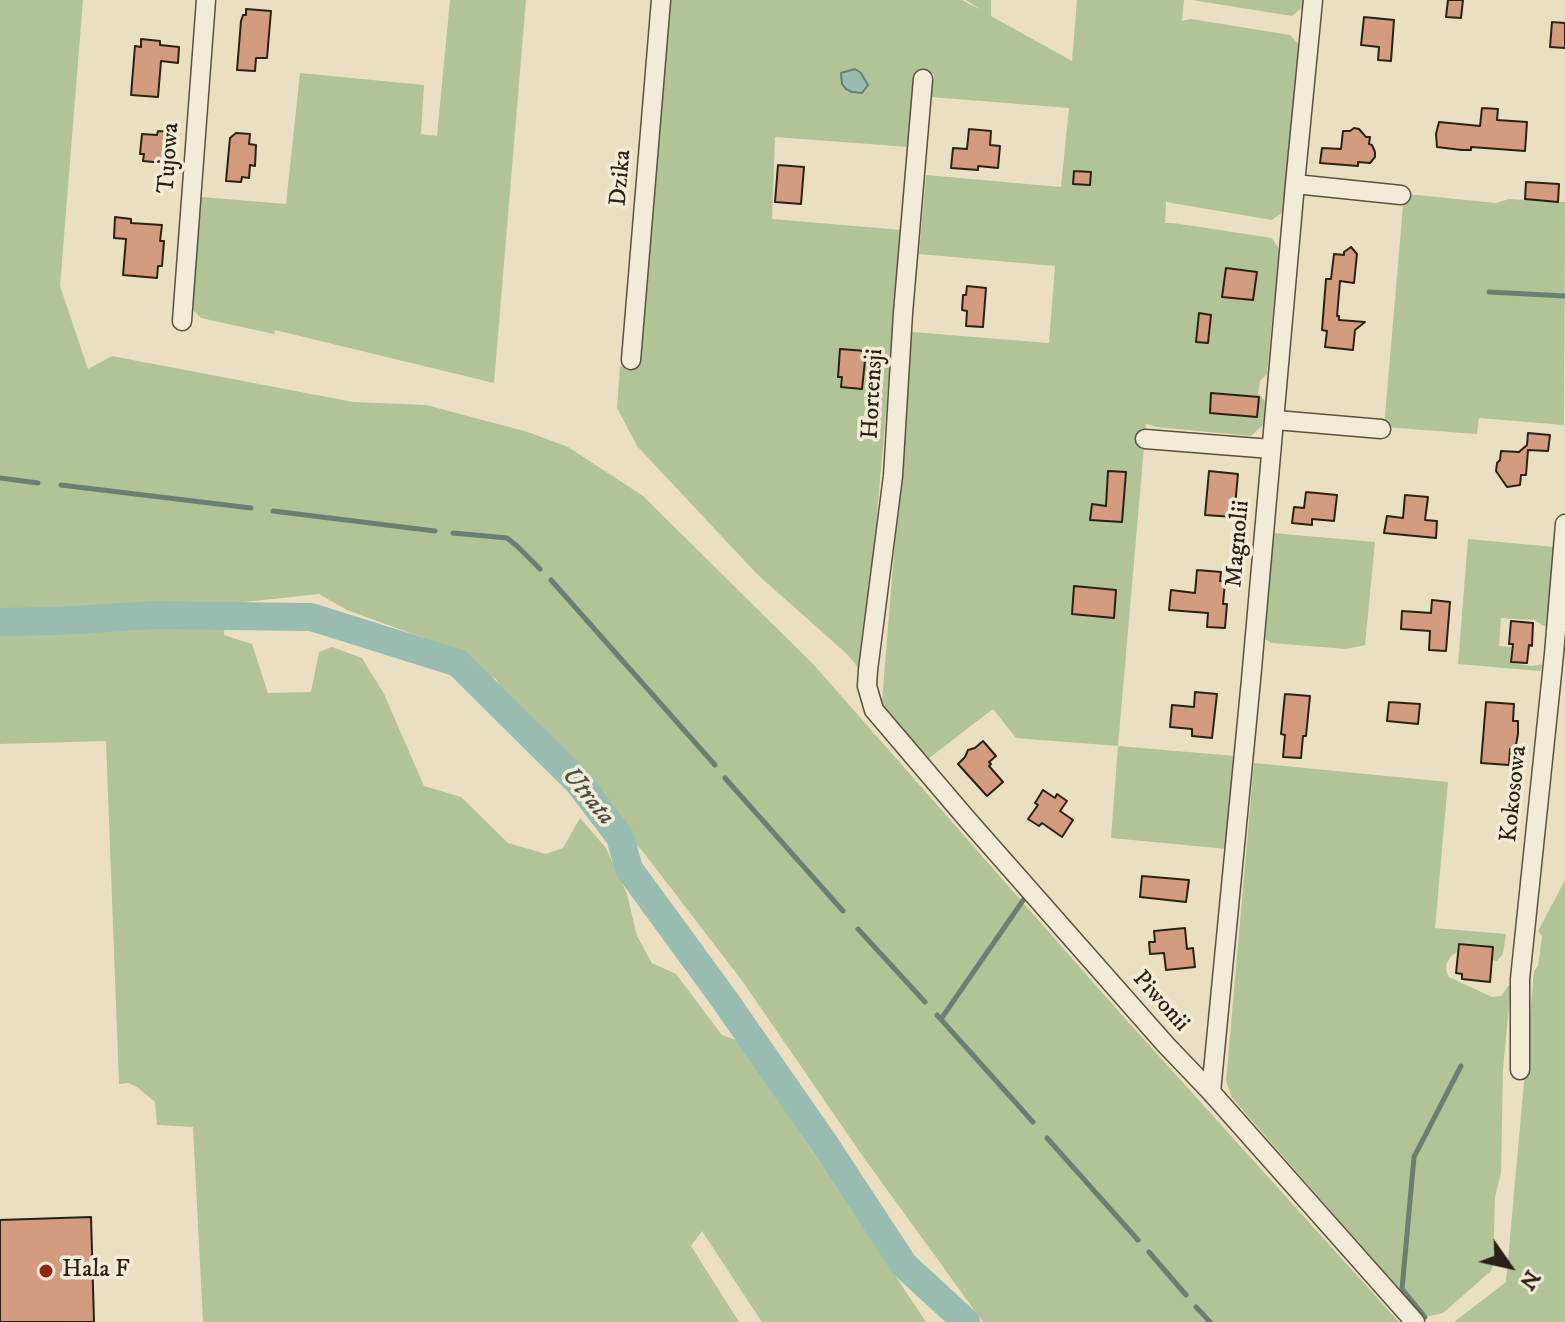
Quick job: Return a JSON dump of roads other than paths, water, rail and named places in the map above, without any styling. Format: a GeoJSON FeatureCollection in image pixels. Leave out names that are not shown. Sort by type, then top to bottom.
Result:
{"type":"FeatureCollection","features":[{"type":"Feature","properties":{"kind":"street","name":"Tujowa"},"geometry":{"type":"LineString","coordinates":[[182,321],[206,0]]}},
{"type":"Feature","properties":{"kind":"street","name":"Dzika"},"geometry":{"type":"LineString","coordinates":[[631,360],[661,0]]}},
{"type":"Feature","properties":{"kind":"street","name":"Magnolii"},"geometry":{"type":"LineString","coordinates":[[1211,1092],[1313,0]]}},
{"type":"Feature","properties":{"kind":"street","name":"Hortensji"},"geometry":{"type":"LineString","coordinates":[[874,710],[867,686],[868,670],[893,476],[923,79]]}},
{"type":"Feature","properties":{"kind":"street"},"geometry":{"type":"LineString","coordinates":[[1295,184],[1401,195]]}},
{"type":"Feature","properties":{"kind":"street"},"geometry":{"type":"LineString","coordinates":[[1276,420],[1381,429]]}},
{"type":"Feature","properties":{"kind":"street"},"geometry":{"type":"LineString","coordinates":[[1145,439],[1271,449]]}},
{"type":"Feature","properties":{"kind":"street","name":"Kokosowa"},"geometry":{"type":"LineString","coordinates":[[1520,1070],[1520,979],[1565,524]]}},
{"type":"Feature","properties":{"kind":"street","name":"Piwonii"},"geometry":{"type":"LineString","coordinates":[[874,710],[1166,1045],[1415,1322]]}},
{"type":"Feature","properties":{"kind":"water"},"geometry":{"type":"Polygon","coordinates":[[[855,69],[868,85],[862,93],[852,92],[842,84],[841,73],[855,69]]]}},
{"type":"Feature","properties":{"kind":"waterway"},"geometry":{"type":"LineString","coordinates":[[1489,292],[1565,296]]}},
{"type":"Feature","properties":{"kind":"waterway"},"geometry":{"type":"LineString","coordinates":[[0,478],[38,483]]}},
{"type":"Feature","properties":{"kind":"waterway"},"geometry":{"type":"LineString","coordinates":[[61,485],[251,508]]}},
{"type":"Feature","properties":{"kind":"waterway"},"geometry":{"type":"LineString","coordinates":[[273,511],[435,531]]}},
{"type":"Feature","properties":{"kind":"waterway"},"geometry":{"type":"LineString","coordinates":[[453,533],[507,538],[540,569]]}},
{"type":"Feature","properties":{"kind":"waterway"},"geometry":{"type":"LineString","coordinates":[[551,580],[715,765]]}},
{"type":"Feature","properties":{"kind":"waterway","name":"Utrata"},"geometry":{"type":"LineString","coordinates":[[0,622],[154,615],[311,617],[458,663],[579,783],[620,837],[629,869],[724,999],[904,1265],[966,1322]]}},
{"type":"Feature","properties":{"kind":"waterway"},"geometry":{"type":"LineString","coordinates":[[725,778],[843,911]]}},
{"type":"Feature","properties":{"kind":"waterway"},"geometry":{"type":"LineString","coordinates":[[941,1019],[1024,899]]}},
{"type":"Feature","properties":{"kind":"waterway"},"geometry":{"type":"LineString","coordinates":[[858,929],[925,1002]]}},
{"type":"Feature","properties":{"kind":"waterway"},"geometry":{"type":"LineString","coordinates":[[937,1015],[1033,1122]]}},
{"type":"Feature","properties":{"kind":"waterway"},"geometry":{"type":"LineString","coordinates":[[1425,1317],[1402,1289],[1414,1157],[1461,1066]]}},
{"type":"Feature","properties":{"kind":"waterway"},"geometry":{"type":"LineString","coordinates":[[1047,1138],[1138,1240]]}},
{"type":"Feature","properties":{"kind":"waterway"},"geometry":{"type":"LineString","coordinates":[[1149,1252],[1186,1295]]}},
{"type":"Feature","properties":{"kind":"waterway"},"geometry":{"type":"LineString","coordinates":[[1196,1307],[1210,1322]]}},
{"type":"Feature","properties":{"kind":"place","name":"Hala F"},"geometry":{"type":"Point","coordinates":[46,1271]}}]}
